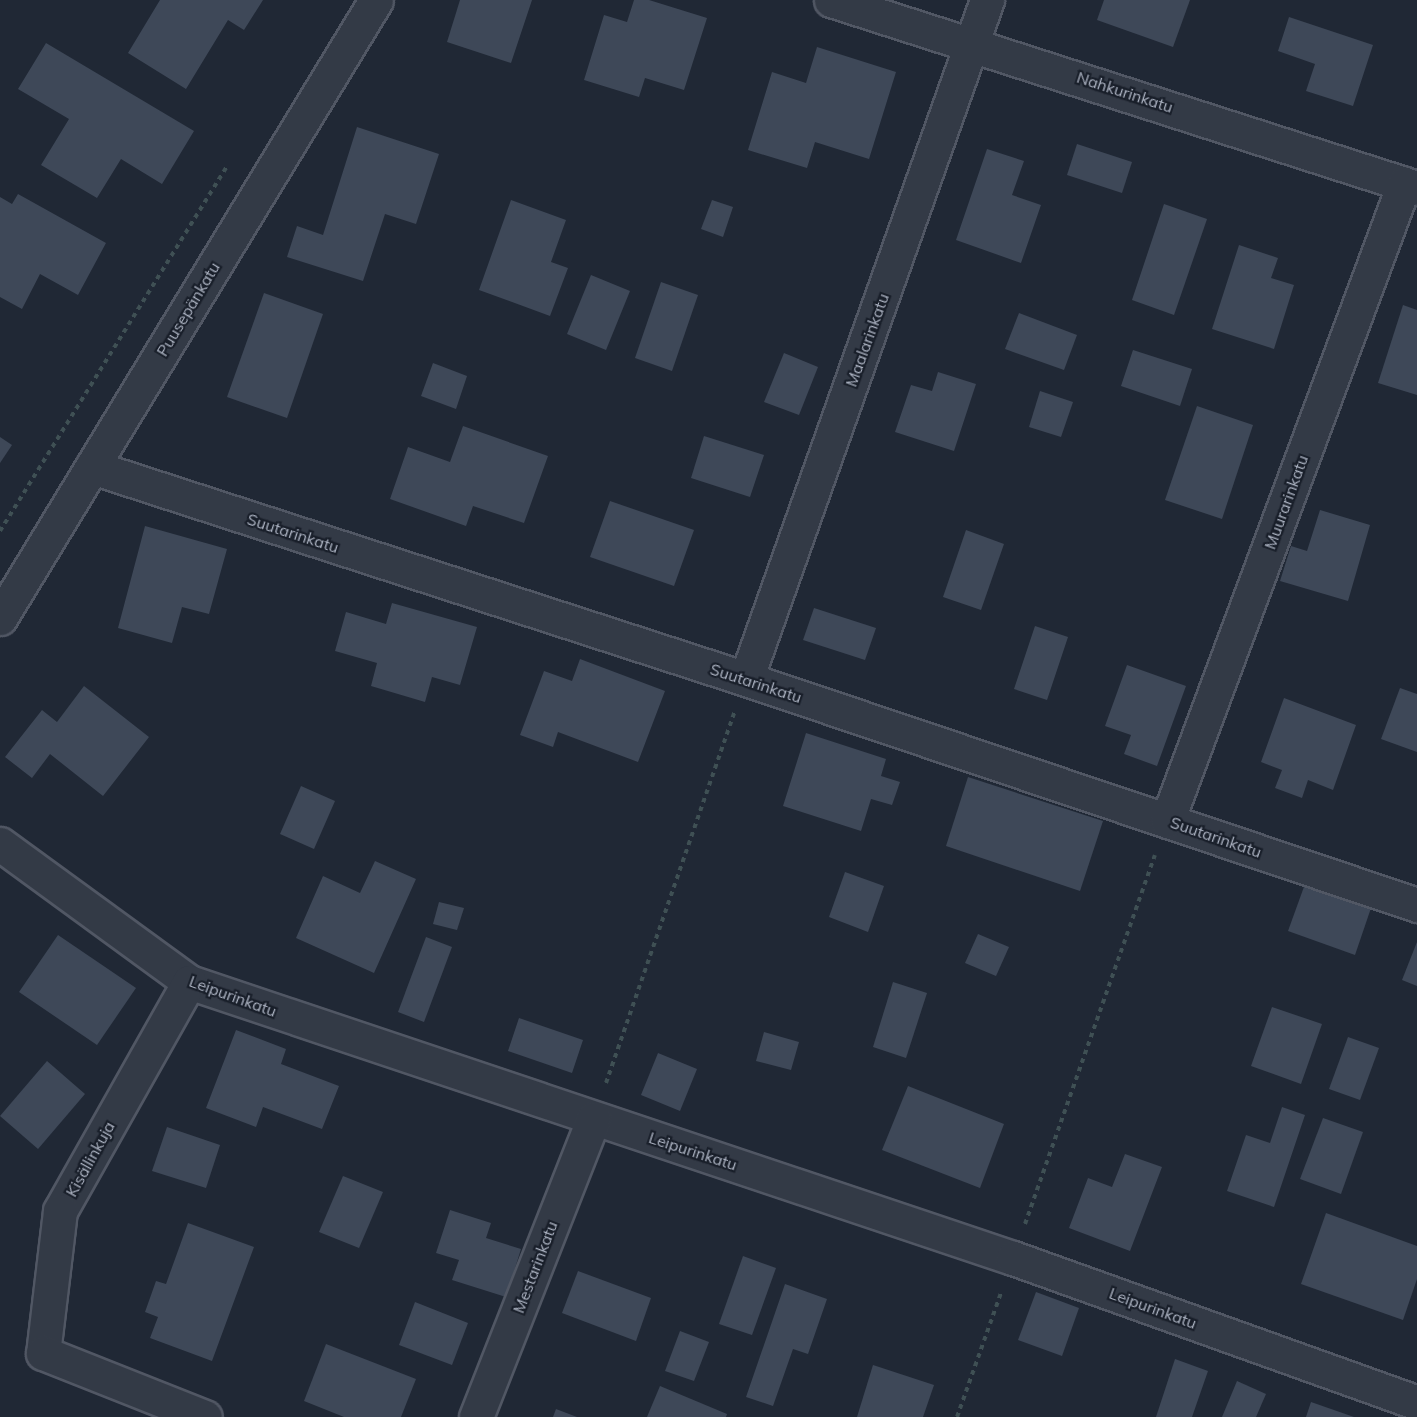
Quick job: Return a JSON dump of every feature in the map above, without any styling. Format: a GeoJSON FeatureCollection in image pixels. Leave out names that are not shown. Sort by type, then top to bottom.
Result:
{"type":"FeatureCollection","features":[{"type":"Feature","properties":{"kind":"street","name":"Puusepänkatu"},"geometry":{"type":"LineString","coordinates":[[0,618],[376,0]]}},
{"type":"Feature","properties":{"kind":"street","name":"Nahkurinkatu"},"geometry":{"type":"LineString","coordinates":[[831,0],[973,43],[1411,186]]}},
{"type":"Feature","properties":{"kind":"street","name":"Maalarinkatu"},"geometry":{"type":"LineString","coordinates":[[746,679],[987,0]]}},
{"type":"Feature","properties":{"kind":"street","name":"Muurarinkatu"},"geometry":{"type":"LineString","coordinates":[[1167,821],[1411,186]]}},
{"type":"Feature","properties":{"kind":"street","name":"Suutarinkatu"},"geometry":{"type":"LineString","coordinates":[[92,467],[746,679],[1417,905]]}},
{"type":"Feature","properties":{"kind":"street","name":"Leipurinkatu"},"geometry":{"type":"LineString","coordinates":[[0,844],[189,982],[1013,1258],[1417,1403]]}},
{"type":"Feature","properties":{"kind":"street","name":"Kisällinkuja"},"geometry":{"type":"LineString","coordinates":[[189,982],[60,1211],[43,1353],[205,1417]]}},
{"type":"Feature","properties":{"kind":"street","name":"Mestarinkatu"},"geometry":{"type":"LineString","coordinates":[[476,1417],[594,1118]]}},
{"type":"Feature","properties":{"kind":"path"},"geometry":{"type":"LineString","coordinates":[[0,531],[231,160]]}},
{"type":"Feature","properties":{"kind":"path"},"geometry":{"type":"LineString","coordinates":[[594,1118],[746,679]]}},
{"type":"Feature","properties":{"kind":"path"},"geometry":{"type":"LineString","coordinates":[[957,1417],[1167,821]]}},
{"type":"Feature","properties":{"kind":"building"},"geometry":{"type":"Polygon","coordinates":[[[160,0],[263,0],[244,30],[228,20],[186,89],[128,53],[160,0]]]}},
{"type":"Feature","properties":{"kind":"building"},"geometry":{"type":"Polygon","coordinates":[[[460,0],[532,0],[511,63],[447,42],[460,0]]]}},
{"type":"Feature","properties":{"kind":"building"},"geometry":{"type":"Polygon","coordinates":[[[634,0],[649,0],[707,18],[684,90],[645,78],[639,97],[584,80],[604,15],[627,22],[634,0]]]}},
{"type":"Feature","properties":{"kind":"building"},"geometry":{"type":"Polygon","coordinates":[[[1104,0],[1190,0],[1173,47],[1097,20],[1104,0]]]}},
{"type":"Feature","properties":{"kind":"building"},"geometry":{"type":"Polygon","coordinates":[[[1289,17],[1373,45],[1353,106],[1306,91],[1315,64],[1278,51],[1289,17]]]}},
{"type":"Feature","properties":{"kind":"building"},"geometry":{"type":"Polygon","coordinates":[[[46,43],[194,131],[162,184],[121,159],[97,198],[41,165],[69,119],[18,89],[46,43]]]}},
{"type":"Feature","properties":{"kind":"building"},"geometry":{"type":"Polygon","coordinates":[[[817,47],[896,72],[869,159],[815,142],[807,168],[748,150],[772,72],[806,83],[817,47]]]}},
{"type":"Feature","properties":{"kind":"building"},"geometry":{"type":"Polygon","coordinates":[[[357,127],[439,154],[416,224],[385,214],[363,281],[287,257],[297,226],[323,235],[357,127]]]}},
{"type":"Feature","properties":{"kind":"building"},"geometry":{"type":"Polygon","coordinates":[[[1077,144],[1132,162],[1122,193],[1067,175],[1077,144]]]}},
{"type":"Feature","properties":{"kind":"building"},"geometry":{"type":"Polygon","coordinates":[[[987,149],[1024,161],[1012,195],[1041,205],[1021,263],[956,240],[987,149]]]}},
{"type":"Feature","properties":{"kind":"building"},"geometry":{"type":"Polygon","coordinates":[[[18,194],[106,243],[78,295],[40,274],[22,309],[0,297],[0,197],[12,204],[18,194]]]}},
{"type":"Feature","properties":{"kind":"building"},"geometry":{"type":"Polygon","coordinates":[[[511,200],[566,220],[551,262],[568,268],[550,316],[479,290],[511,200]]]}},
{"type":"Feature","properties":{"kind":"building"},"geometry":{"type":"Polygon","coordinates":[[[712,200],[733,207],[723,237],[701,229],[712,200]]]}},
{"type":"Feature","properties":{"kind":"building"},"geometry":{"type":"Polygon","coordinates":[[[1164,204],[1207,219],[1174,315],[1132,300],[1164,204]]]}},
{"type":"Feature","properties":{"kind":"building"},"geometry":{"type":"Polygon","coordinates":[[[1239,245],[1278,258],[1271,278],[1294,285],[1274,349],[1212,329],[1239,245]]]}},
{"type":"Feature","properties":{"kind":"building"},"geometry":{"type":"Polygon","coordinates":[[[591,275],[630,291],[606,350],[567,334],[591,275]]]}},
{"type":"Feature","properties":{"kind":"building"},"geometry":{"type":"Polygon","coordinates":[[[661,282],[698,295],[672,371],[635,358],[661,282]]]}},
{"type":"Feature","properties":{"kind":"building"},"geometry":{"type":"Polygon","coordinates":[[[264,293],[323,314],[287,418],[227,397],[264,293]]]}},
{"type":"Feature","properties":{"kind":"building"},"geometry":{"type":"Polygon","coordinates":[[[1403,305],[1417,310],[1417,395],[1378,383],[1403,305]]]}},
{"type":"Feature","properties":{"kind":"building"},"geometry":{"type":"Polygon","coordinates":[[[1019,313],[1077,335],[1064,370],[1005,349],[1019,313]]]}},
{"type":"Feature","properties":{"kind":"building"},"geometry":{"type":"Polygon","coordinates":[[[1133,350],[1192,369],[1180,406],[1121,386],[1133,350]]]}},
{"type":"Feature","properties":{"kind":"building"},"geometry":{"type":"Polygon","coordinates":[[[784,353],[818,367],[799,415],[764,402],[784,353]]]}},
{"type":"Feature","properties":{"kind":"building"},"geometry":{"type":"Polygon","coordinates":[[[433,363],[467,376],[456,409],[421,396],[433,363]]]}},
{"type":"Feature","properties":{"kind":"building"},"geometry":{"type":"Polygon","coordinates":[[[938,372],[976,384],[954,451],[895,432],[911,385],[932,391],[938,372]]]}},
{"type":"Feature","properties":{"kind":"building"},"geometry":{"type":"Polygon","coordinates":[[[1040,391],[1073,402],[1061,437],[1029,427],[1040,391]]]}},
{"type":"Feature","properties":{"kind":"building"},"geometry":{"type":"Polygon","coordinates":[[[1197,406],[1253,425],[1222,519],[1165,500],[1197,406]]]}},
{"type":"Feature","properties":{"kind":"building"},"geometry":{"type":"Polygon","coordinates":[[[463,426],[548,456],[524,523],[473,506],[466,526],[390,499],[408,447],[450,462],[463,426]]]}},
{"type":"Feature","properties":{"kind":"building"},"geometry":{"type":"Polygon","coordinates":[[[704,436],[764,455],[750,497],[691,478],[704,436]]]}},
{"type":"Feature","properties":{"kind":"building"},"geometry":{"type":"Polygon","coordinates":[[[0,437],[12,445],[0,463],[0,437]]]}},
{"type":"Feature","properties":{"kind":"building"},"geometry":{"type":"Polygon","coordinates":[[[610,501],[694,530],[674,586],[590,557],[610,501]]]}},
{"type":"Feature","properties":{"kind":"building"},"geometry":{"type":"Polygon","coordinates":[[[1320,510],[1370,525],[1348,601],[1280,581],[1291,546],[1307,551],[1320,510]]]}},
{"type":"Feature","properties":{"kind":"building"},"geometry":{"type":"Polygon","coordinates":[[[145,526],[227,549],[209,614],[182,607],[172,643],[118,628],[145,526]]]}},
{"type":"Feature","properties":{"kind":"building"},"geometry":{"type":"Polygon","coordinates":[[[966,530],[1004,544],[981,610],[943,597],[966,530]]]}},
{"type":"Feature","properties":{"kind":"building"},"geometry":{"type":"Polygon","coordinates":[[[392,603],[477,627],[460,685],[432,677],[425,702],[371,686],[377,663],[335,651],[346,612],[386,624],[392,603]]]}},
{"type":"Feature","properties":{"kind":"building"},"geometry":{"type":"Polygon","coordinates":[[[814,608],[876,628],[865,660],[803,640],[814,608]]]}},
{"type":"Feature","properties":{"kind":"building"},"geometry":{"type":"Polygon","coordinates":[[[1035,626],[1068,637],[1047,700],[1014,689],[1035,626]]]}},
{"type":"Feature","properties":{"kind":"building"},"geometry":{"type":"Polygon","coordinates":[[[580,659],[665,691],[638,762],[558,732],[553,747],[520,735],[544,671],[572,681],[580,659]]]}},
{"type":"Feature","properties":{"kind":"building"},"geometry":{"type":"Polygon","coordinates":[[[1127,665],[1186,686],[1157,766],[1124,754],[1131,735],[1105,726],[1127,665]]]}},
{"type":"Feature","properties":{"kind":"building"},"geometry":{"type":"Polygon","coordinates":[[[84,686],[149,737],[103,796],[50,754],[32,778],[5,757],[42,710],[57,722],[84,686]]]}},
{"type":"Feature","properties":{"kind":"building"},"geometry":{"type":"Polygon","coordinates":[[[1400,688],[1417,694],[1417,752],[1381,739],[1400,688]]]}},
{"type":"Feature","properties":{"kind":"building"},"geometry":{"type":"Polygon","coordinates":[[[1284,698],[1356,725],[1333,790],[1308,780],[1302,798],[1275,788],[1282,770],[1261,762],[1284,698]]]}},
{"type":"Feature","properties":{"kind":"building"},"geometry":{"type":"Polygon","coordinates":[[[806,733],[886,759],[881,776],[900,782],[892,805],[871,799],[861,831],[783,806],[806,733]]]}},
{"type":"Feature","properties":{"kind":"building"},"geometry":{"type":"Polygon","coordinates":[[[968,777],[1103,821],[1080,891],[946,846],[968,777]]]}},
{"type":"Feature","properties":{"kind":"building"},"geometry":{"type":"Polygon","coordinates":[[[301,786],[335,801],[314,849],[280,834],[301,786]]]}},
{"type":"Feature","properties":{"kind":"building"},"geometry":{"type":"Polygon","coordinates":[[[375,861],[416,879],[374,973],[296,938],[323,876],[360,893],[375,861]]]}},
{"type":"Feature","properties":{"kind":"building"},"geometry":{"type":"Polygon","coordinates":[[[845,872],[884,886],[868,932],[829,917],[845,872]]]}},
{"type":"Feature","properties":{"kind":"building"},"geometry":{"type":"Polygon","coordinates":[[[1305,884],[1371,908],[1355,955],[1288,931],[1305,884]]]}},
{"type":"Feature","properties":{"kind":"building"},"geometry":{"type":"Polygon","coordinates":[[[439,902],[464,908],[457,930],[433,924],[439,902]]]}},
{"type":"Feature","properties":{"kind":"building"},"geometry":{"type":"Polygon","coordinates":[[[978,934],[1009,947],[996,976],[965,963],[978,934]]]}},
{"type":"Feature","properties":{"kind":"building"},"geometry":{"type":"Polygon","coordinates":[[[58,935],[136,988],[97,1045],[19,992],[58,935]]]}},
{"type":"Feature","properties":{"kind":"building"},"geometry":{"type":"Polygon","coordinates":[[[426,937],[452,947],[424,1022],[398,1012],[426,937]]]}},
{"type":"Feature","properties":{"kind":"building"},"geometry":{"type":"Polygon","coordinates":[[[1417,942],[1417,986],[1402,980],[1417,942]]]}},
{"type":"Feature","properties":{"kind":"building"},"geometry":{"type":"Polygon","coordinates":[[[893,982],[927,993],[906,1058],[873,1047],[893,982]]]}},
{"type":"Feature","properties":{"kind":"building"},"geometry":{"type":"Polygon","coordinates":[[[1272,1007],[1322,1024],[1301,1084],[1251,1066],[1272,1007]]]}},
{"type":"Feature","properties":{"kind":"building"},"geometry":{"type":"Polygon","coordinates":[[[519,1018],[583,1040],[572,1073],[508,1051],[519,1018]]]}},
{"type":"Feature","properties":{"kind":"building"},"geometry":{"type":"Polygon","coordinates":[[[236,1030],[286,1049],[281,1064],[339,1086],[322,1129],[263,1107],[256,1127],[206,1108],[236,1030]]]}},
{"type":"Feature","properties":{"kind":"building"},"geometry":{"type":"Polygon","coordinates":[[[764,1032],[799,1042],[791,1070],[756,1061],[764,1032]]]}},
{"type":"Feature","properties":{"kind":"building"},"geometry":{"type":"Polygon","coordinates":[[[1348,1037],[1379,1048],[1360,1100],[1329,1089],[1348,1037]]]}},
{"type":"Feature","properties":{"kind":"building"},"geometry":{"type":"Polygon","coordinates":[[[658,1053],[697,1069],[680,1111],[641,1095],[658,1053]]]}},
{"type":"Feature","properties":{"kind":"building"},"geometry":{"type":"Polygon","coordinates":[[[47,1061],[85,1094],[38,1149],[0,1116],[47,1061]]]}},
{"type":"Feature","properties":{"kind":"building"},"geometry":{"type":"Polygon","coordinates":[[[908,1086],[1004,1124],[980,1188],[882,1150],[908,1086]]]}},
{"type":"Feature","properties":{"kind":"building"},"geometry":{"type":"Polygon","coordinates":[[[1282,1107],[1305,1115],[1274,1207],[1227,1191],[1246,1135],[1270,1143],[1282,1107]]]}},
{"type":"Feature","properties":{"kind":"building"},"geometry":{"type":"Polygon","coordinates":[[[1323,1118],[1363,1132],[1341,1194],[1300,1179],[1323,1118]]]}},
{"type":"Feature","properties":{"kind":"building"},"geometry":{"type":"Polygon","coordinates":[[[167,1127],[220,1145],[206,1188],[152,1171],[167,1127]]]}},
{"type":"Feature","properties":{"kind":"building"},"geometry":{"type":"Polygon","coordinates":[[[1125,1154],[1162,1167],[1130,1251],[1069,1228],[1088,1178],[1112,1187],[1125,1154]]]}},
{"type":"Feature","properties":{"kind":"building"},"geometry":{"type":"Polygon","coordinates":[[[343,1176],[383,1192],[359,1248],[319,1232],[343,1176]]]}},
{"type":"Feature","properties":{"kind":"building"},"geometry":{"type":"Polygon","coordinates":[[[450,1210],[491,1223],[486,1238],[521,1249],[506,1297],[452,1280],[459,1260],[436,1253],[450,1210]]]}},
{"type":"Feature","properties":{"kind":"building"},"geometry":{"type":"Polygon","coordinates":[[[1326,1213],[1417,1246],[1417,1279],[1403,1320],[1301,1284],[1326,1213]]]}},
{"type":"Feature","properties":{"kind":"building"},"geometry":{"type":"Polygon","coordinates":[[[188,1223],[254,1247],[212,1361],[150,1338],[158,1317],[145,1312],[156,1281],[166,1284],[188,1223]]]}},
{"type":"Feature","properties":{"kind":"building"},"geometry":{"type":"Polygon","coordinates":[[[743,1256],[776,1268],[752,1335],[719,1324],[743,1256]]]}},
{"type":"Feature","properties":{"kind":"building"},"geometry":{"type":"Polygon","coordinates":[[[578,1271],[651,1298],[636,1341],[562,1313],[578,1271]]]}},
{"type":"Feature","properties":{"kind":"building"},"geometry":{"type":"Polygon","coordinates":[[[785,1284],[827,1299],[808,1354],[793,1349],[773,1406],[746,1397],[785,1284]]]}},
{"type":"Feature","properties":{"kind":"building"},"geometry":{"type":"Polygon","coordinates":[[[1036,1292],[1079,1308],[1062,1356],[1018,1340],[1036,1292]]]}},
{"type":"Feature","properties":{"kind":"building"},"geometry":{"type":"Polygon","coordinates":[[[415,1302],[468,1323],[452,1365],[399,1345],[415,1302]]]}},
{"type":"Feature","properties":{"kind":"building"},"geometry":{"type":"Polygon","coordinates":[[[680,1331],[709,1342],[694,1381],[665,1371],[680,1331]]]}},
{"type":"Feature","properties":{"kind":"building"},"geometry":{"type":"Polygon","coordinates":[[[326,1344],[416,1379],[401,1417],[344,1417],[304,1401],[326,1344]]]}},
{"type":"Feature","properties":{"kind":"building"},"geometry":{"type":"Polygon","coordinates":[[[1175,1359],[1208,1371],[1192,1417],[1156,1417],[1175,1359]]]}},
{"type":"Feature","properties":{"kind":"building"},"geometry":{"type":"Polygon","coordinates":[[[873,1365],[934,1385],[923,1417],[857,1417],[873,1365]]]}},
{"type":"Feature","properties":{"kind":"building"},"geometry":{"type":"Polygon","coordinates":[[[1237,1381],[1266,1394],[1256,1417],[1222,1417],[1237,1381]]]}},
{"type":"Feature","properties":{"kind":"building"},"geometry":{"type":"Polygon","coordinates":[[[660,1386],[727,1414],[726,1417],[647,1417],[660,1386]]]}},
{"type":"Feature","properties":{"kind":"building"},"geometry":{"type":"Polygon","coordinates":[[[1311,1402],[1354,1417],[1306,1417],[1311,1402]]]}},
{"type":"Feature","properties":{"kind":"building"},"geometry":{"type":"Polygon","coordinates":[[[556,1409],[577,1417],[553,1417],[556,1409]]]}}]}
